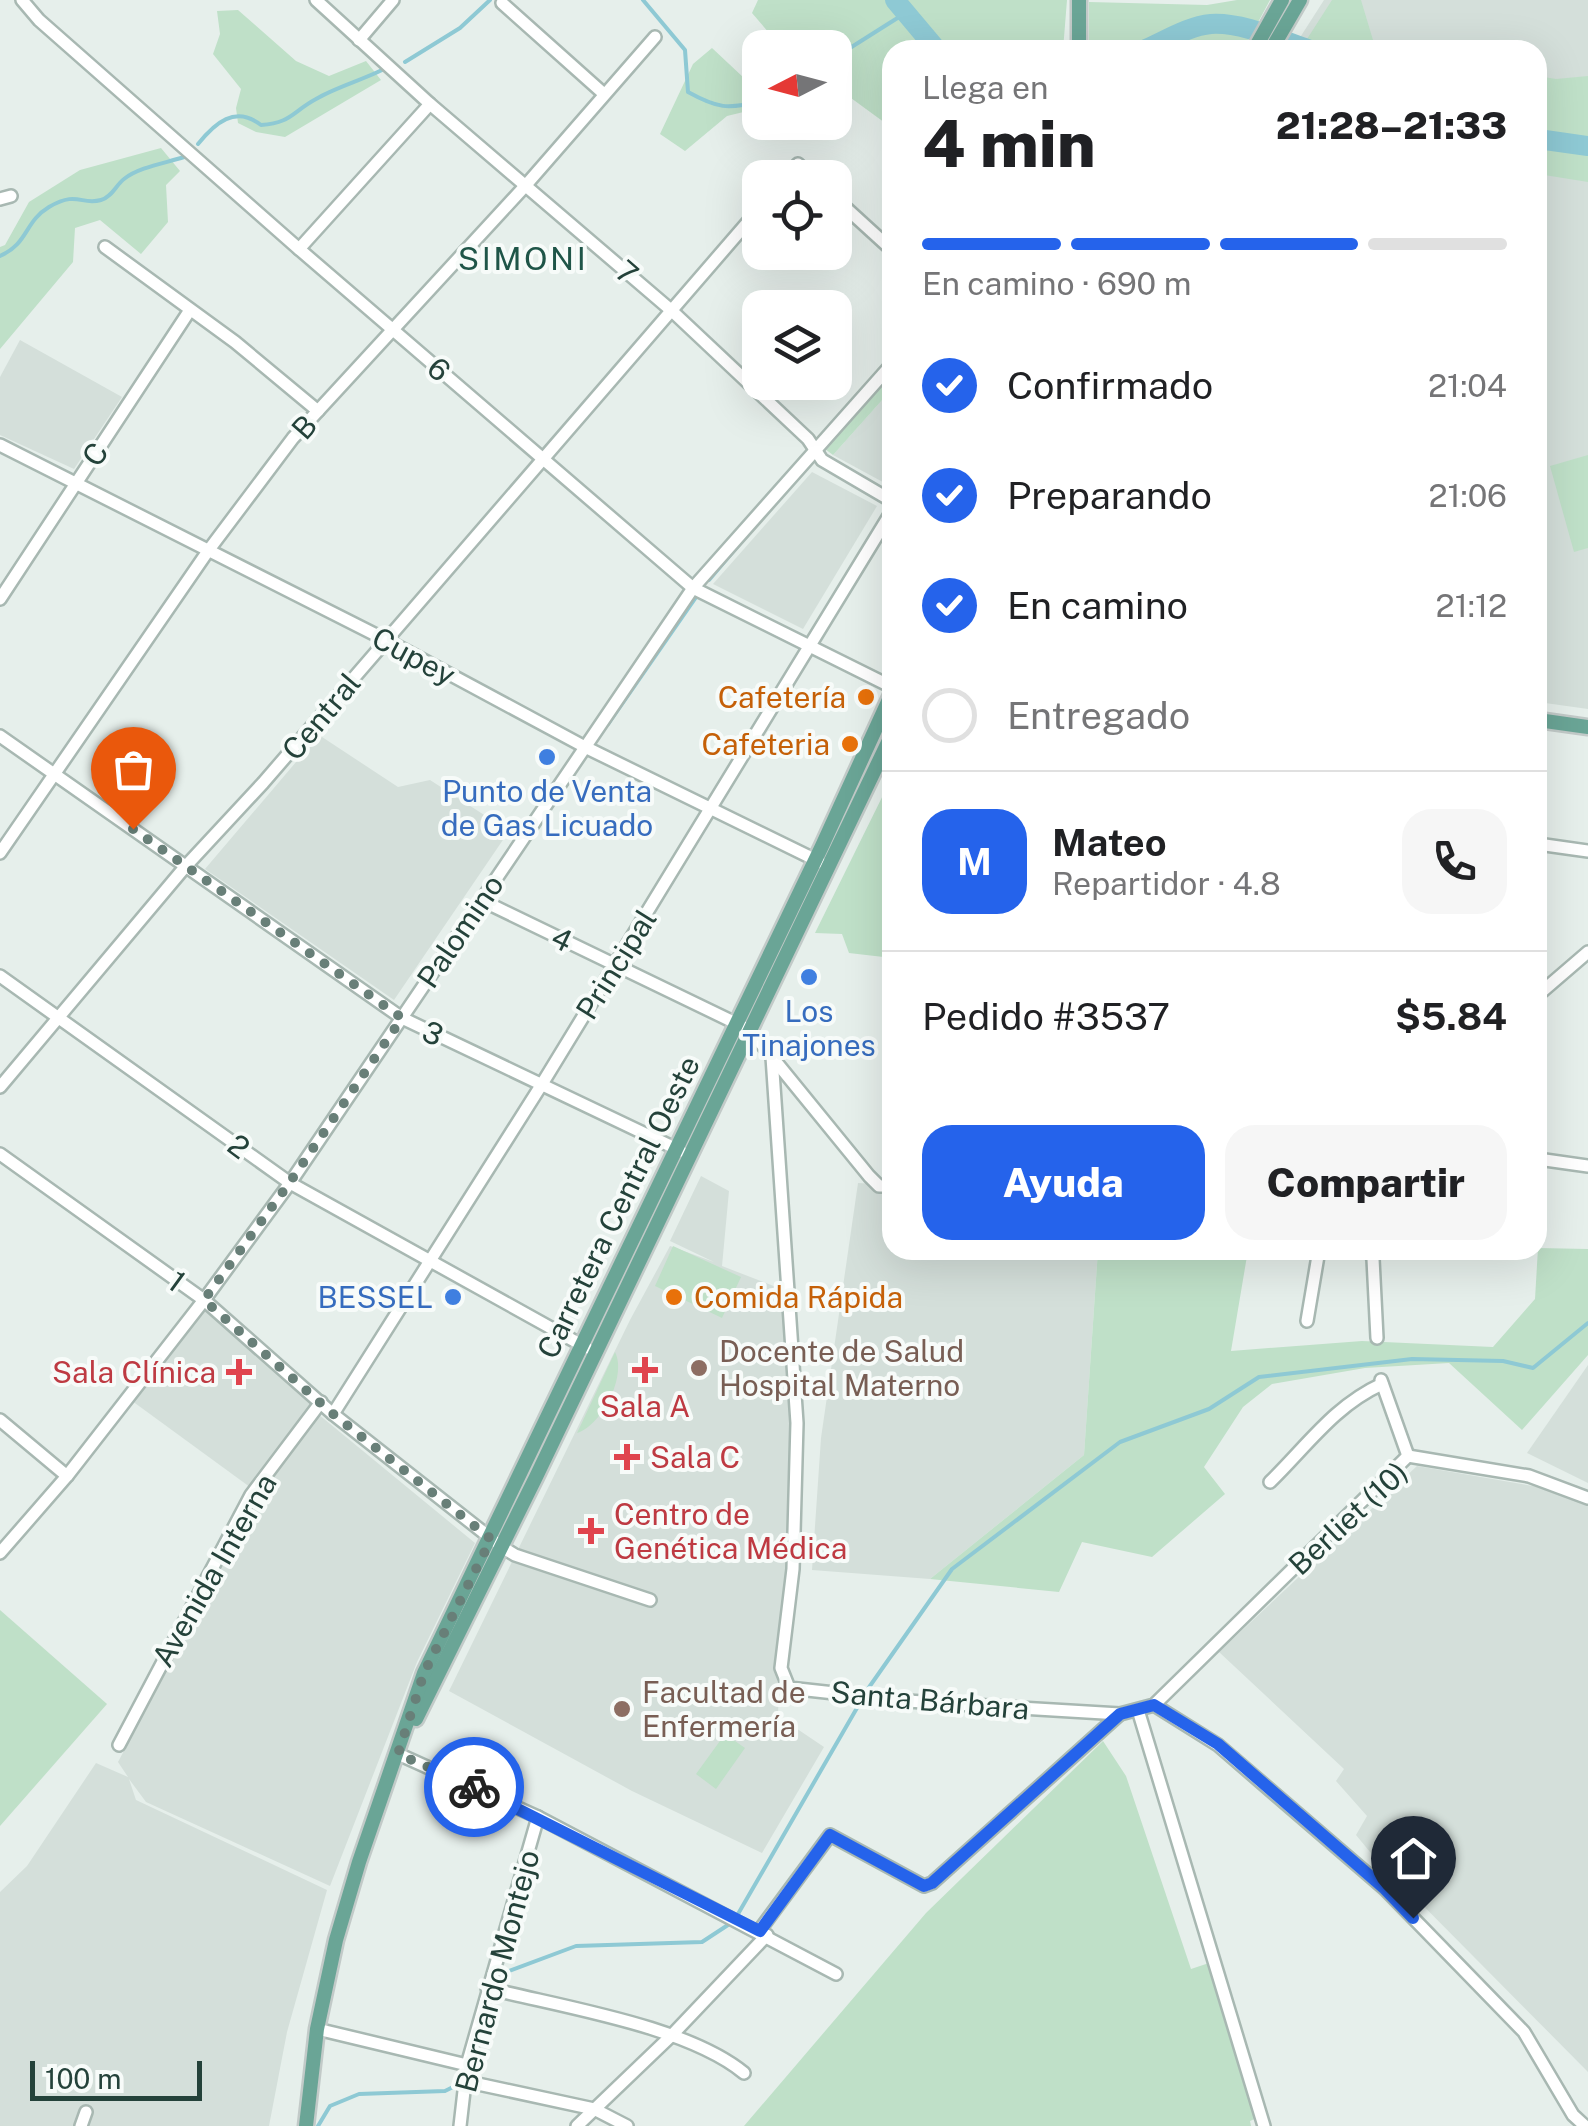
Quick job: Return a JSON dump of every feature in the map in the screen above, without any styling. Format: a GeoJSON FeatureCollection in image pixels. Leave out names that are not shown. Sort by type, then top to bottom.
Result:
{"type":"FeatureCollection","features":[{"type":"Feature","properties":{"kind":"main road"},"geometry":{"type":"LineString","coordinates":[[1260,40],[1282,0]]}},
{"type":"Feature","properties":{"kind":"main road"},"geometry":{"type":"LineString","coordinates":[[1277,40],[1299,1]]}},
{"type":"Feature","properties":{"kind":"main road"},"geometry":{"type":"LineString","coordinates":[[1079,40],[1080,3]]}},
{"type":"Feature","properties":{"kind":"main road","name":"Carretera Central Oeste"},"geometry":{"type":"LineString","coordinates":[[822,862],[882,715]]}},
{"type":"Feature","properties":{"kind":"main road"},"geometry":{"type":"LineString","coordinates":[[1547,721],[1588,727]]}},
{"type":"Feature","properties":{"kind":"main road","name":"Carretera Central Oeste"},"geometry":{"type":"LineString","coordinates":[[307,2119],[317,2029],[336,1940],[358,1862],[399,1750],[822,862],[882,752]]}},
{"type":"Feature","properties":{"kind":"street","name":"6"},"geometry":{"type":"LineString","coordinates":[[22,0],[39,20],[299,250],[693,588],[810,644],[882,684]]}},
{"type":"Feature","properties":{"kind":"street","name":"7"},"geometry":{"type":"LineString","coordinates":[[316,0],[430,104],[672,311],[808,439],[813,450],[882,496]]}},
{"type":"Feature","properties":{"kind":"street"},"geometry":{"type":"LineString","coordinates":[[358,40],[394,0]]}},
{"type":"Feature","properties":{"kind":"street"},"geometry":{"type":"LineString","coordinates":[[502,2],[604,94]]}},
{"type":"Feature","properties":{"kind":"street","name":"B"},"geometry":{"type":"LineString","coordinates":[[0,853],[208,550],[318,411],[526,185],[654,37]]}},
{"type":"Feature","properties":{"kind":"street"},"geometry":{"type":"LineString","coordinates":[[299,250],[430,104]]}},
{"type":"Feature","properties":{"kind":"street"},"geometry":{"type":"LineString","coordinates":[[852,214],[882,241]]}},
{"type":"Feature","properties":{"kind":"street","name":"Central"},"geometry":{"type":"LineString","coordinates":[[0,1087],[185,867],[264,784],[742,229]]}},
{"type":"Feature","properties":{"kind":"street"},"geometry":{"type":"LineString","coordinates":[[104,247],[235,342],[318,411]]}},
{"type":"Feature","properties":{"kind":"street","name":"C"},"geometry":{"type":"LineString","coordinates":[[0,598],[190,310]]}},
{"type":"Feature","properties":{"kind":"street","name":"Palomino"},"geometry":{"type":"LineString","coordinates":[[0,1554],[67,1476],[290,1182],[693,588],[882,375]]}},
{"type":"Feature","properties":{"kind":"street","name":"Cupey"},"geometry":{"type":"LineString","coordinates":[[0,445],[711,810],[822,862]]}},
{"type":"Feature","properties":{"kind":"street","name":"Principal"},"geometry":{"type":"LineString","coordinates":[[333,1414],[616,965],[882,527]]}},
{"type":"Feature","properties":{"kind":"street"},"geometry":{"type":"LineString","coordinates":[[1547,721],[1588,719]]}},
{"type":"Feature","properties":{"kind":"street","name":"3"},"geometry":{"type":"LineString","coordinates":[[0,736],[402,1018],[684,1152]]}},
{"type":"Feature","properties":{"kind":"street"},"geometry":{"type":"LineString","coordinates":[[1547,845],[1588,852]]}},
{"type":"Feature","properties":{"kind":"street","name":"4"},"geometry":{"type":"LineString","coordinates":[[481,900],[744,1026]]}},
{"type":"Feature","properties":{"kind":"street"},"geometry":{"type":"LineString","coordinates":[[1547,988],[1588,952]]}},
{"type":"Feature","properties":{"kind":"street","name":"2"},"geometry":{"type":"LineString","coordinates":[[0,976],[290,1182],[590,1349]]}},
{"type":"Feature","properties":{"kind":"street"},"geometry":{"type":"LineString","coordinates":[[744,1026],[869,1176],[882,1186]]}},
{"type":"Feature","properties":{"kind":"street","name":"Santa Bárbara"},"geometry":{"type":"LineString","coordinates":[[772,1057],[797,1423],[792,1569],[781,1668],[789,1688],[1120,1714],[1154,1705]]}},
{"type":"Feature","properties":{"kind":"street","name":"1"},"geometry":{"type":"LineString","coordinates":[[0,1154],[204,1300],[333,1414],[497,1543],[515,1555],[650,1600]]}},
{"type":"Feature","properties":{"kind":"street"},"geometry":{"type":"LineString","coordinates":[[1547,1160],[1588,1166]]}},
{"type":"Feature","properties":{"kind":"street"},"geometry":{"type":"LineString","coordinates":[[1307,1321],[1317,1260]]}},
{"type":"Feature","properties":{"kind":"street"},"geometry":{"type":"LineString","coordinates":[[1373,1260],[1377,1338]]}},
{"type":"Feature","properties":{"kind":"street"},"geometry":{"type":"LineString","coordinates":[[1270,1482],[1332,1414],[1381,1380],[1408,1456]]}},
{"type":"Feature","properties":{"kind":"street","name":"Avenida Interna"},"geometry":{"type":"LineString","coordinates":[[118,1744],[251,1495],[321,1402]]}},
{"type":"Feature","properties":{"kind":"street"},"geometry":{"type":"LineString","coordinates":[[0,1420],[67,1476]]}},
{"type":"Feature","properties":{"kind":"street","name":"Berliet (10)"},"geometry":{"type":"LineString","coordinates":[[1154,1705],[1408,1456],[1529,1476],[1588,1498]]}},
{"type":"Feature","properties":{"kind":"street"},"geometry":{"type":"LineString","coordinates":[[1154,1705],[1218,1744],[1385,1889],[1524,2032],[1573,2114],[1585,2126]]}},
{"type":"Feature","properties":{"kind":"street"},"geometry":{"type":"LineString","coordinates":[[1138,1710],[1264,2126]]}},
{"type":"Feature","properties":{"kind":"street"},"geometry":{"type":"LineString","coordinates":[[577,2126],[672,2035],[763,1933],[830,1835],[924,1886],[932,1883],[1120,1714]]}},
{"type":"Feature","properties":{"kind":"street"},"geometry":{"type":"LineString","coordinates":[[399,1750],[538,1816],[836,1974]]}},
{"type":"Feature","properties":{"kind":"street","name":"Bernardo Montejo"},"geometry":{"type":"LineString","coordinates":[[460,2126],[467,2065],[538,1816]]}},
{"type":"Feature","properties":{"kind":"street"},"geometry":{"type":"LineString","coordinates":[[487,1988],[672,2035],[722,2055],[744,2074]]}},
{"type":"Feature","properties":{"kind":"street"},"geometry":{"type":"LineString","coordinates":[[317,2029],[467,2065]]}},
{"type":"Feature","properties":{"kind":"street"},"geometry":{"type":"LineString","coordinates":[[464,2081],[594,2109],[628,2126]]}},
{"type":"Feature","properties":{"kind":"street"},"geometry":{"type":"LineString","coordinates":[[81,2126],[86,2112]]}},
{"type":"Feature","properties":{"kind":"shaded area"},"geometry":{"type":"Polygon","coordinates":[[[1324,0],[1588,0],[1588,709],[1547,703],[1547,40],[1298,40],[1324,0]]]}},
{"type":"Feature","properties":{"kind":"shaded area"},"geometry":{"type":"Polygon","coordinates":[[[20,340],[122,397],[74,469],[0,435],[0,377],[20,340]]]}},
{"type":"Feature","properties":{"kind":"shaded area"},"geometry":{"type":"Polygon","coordinates":[[[882,400],[882,482],[833,455],[882,400]]]}},
{"type":"Feature","properties":{"kind":"shaded area"},"geometry":{"type":"Polygon","coordinates":[[[812,472],[877,506],[803,629],[713,584],[812,472]]]}},
{"type":"Feature","properties":{"kind":"shaded area"},"geometry":{"type":"Polygon","coordinates":[[[319,735],[398,787],[430,780],[509,831],[394,1000],[205,869],[319,735]]]}},
{"type":"Feature","properties":{"kind":"shaded area"},"geometry":{"type":"Polygon","coordinates":[[[701,1176],[729,1191],[722,1266],[784,1290],[790,1419],[788,1569],[781,1622],[778,1716],[824,1747],[762,1853],[632,1791],[449,1691],[670,1246],[714,1262],[670,1241],[701,1176]]]}},
{"type":"Feature","properties":{"kind":"shaded area"},"geometry":{"type":"Polygon","coordinates":[[[858,1183],[882,1184],[882,1260],[1097,1260],[1084,1455],[930,1579],[812,1570],[821,1438],[858,1183]]]}},
{"type":"Feature","properties":{"kind":"shaded area"},"geometry":{"type":"Polygon","coordinates":[[[204,1300],[321,1402],[254,1490],[128,1398],[204,1300]]]}},
{"type":"Feature","properties":{"kind":"shaded area"},"geometry":{"type":"Polygon","coordinates":[[[1588,1365],[1588,1483],[1527,1453],[1588,1365]]]}},
{"type":"Feature","properties":{"kind":"shaded area"},"geometry":{"type":"Polygon","coordinates":[[[318,1414],[475,1543],[417,1662],[330,1886],[146,1802],[129,1779],[136,1800],[327,1890],[287,2032],[269,2126],[0,2126],[0,1892],[27,1866],[96,1763],[128,1777],[118,1762],[258,1498],[318,1414]]]}},
{"type":"Feature","properties":{"kind":"shaded area"},"geometry":{"type":"Polygon","coordinates":[[[1417,1466],[1539,1487],[1588,1506],[1588,2072],[1370,1852],[1356,1835],[1367,1816],[1336,1781],[1344,1769],[1219,1652],[1417,1466]]]}},
{"type":"Feature","properties":{"kind":"green space"},"geometry":{"type":"Polygon","coordinates":[[[758,0],[1067,0],[1064,40],[924,40],[905,27],[919,40],[882,40],[882,121],[852,99],[852,30],[766,30],[752,13],[758,0]]]}},
{"type":"Feature","properties":{"kind":"green space"},"geometry":{"type":"Polygon","coordinates":[[[1270,0],[1248,40],[1089,40],[1089,2],[1207,5],[1270,0]]]}},
{"type":"Feature","properties":{"kind":"green space"},"geometry":{"type":"Polygon","coordinates":[[[1332,0],[1361,0],[1373,40],[1306,40],[1332,0]]]}},
{"type":"Feature","properties":{"kind":"green space"},"geometry":{"type":"Polygon","coordinates":[[[238,10],[296,61],[329,76],[366,61],[381,80],[285,137],[256,132],[238,123],[236,108],[241,89],[213,54],[220,34],[217,11],[238,10]]]}},
{"type":"Feature","properties":{"kind":"green space"},"geometry":{"type":"Polygon","coordinates":[[[712,48],[742,76],[742,112],[727,116],[685,151],[660,134],[693,64],[712,48]]]}},
{"type":"Feature","properties":{"kind":"green space"},"geometry":{"type":"Polygon","coordinates":[[[1588,76],[1588,182],[1547,175],[1547,78],[1588,76]]]}},
{"type":"Feature","properties":{"kind":"green space"},"geometry":{"type":"Polygon","coordinates":[[[161,148],[180,171],[166,185],[168,222],[141,254],[100,220],[75,228],[73,262],[0,349],[0,247],[5,245],[29,202],[80,170],[161,148]]]}},
{"type":"Feature","properties":{"kind":"green space"},"geometry":{"type":"Polygon","coordinates":[[[882,384],[882,400],[833,455],[825,449],[882,384]]]}},
{"type":"Feature","properties":{"kind":"green space"},"geometry":{"type":"Polygon","coordinates":[[[1588,455],[1588,548],[1574,552],[1550,466],[1588,455]]]}},
{"type":"Feature","properties":{"kind":"green space"},"geometry":{"type":"Polygon","coordinates":[[[882,797],[882,957],[849,953],[842,934],[815,933],[882,797]]]}},
{"type":"Feature","properties":{"kind":"green space"},"geometry":{"type":"Polygon","coordinates":[[[673,1246],[741,1277],[722,1318],[655,1286],[673,1246]]]}},
{"type":"Feature","properties":{"kind":"green space"},"geometry":{"type":"Polygon","coordinates":[[[1547,1248],[1588,1249],[1588,1355],[1522,1430],[1449,1363],[1365,1368],[1272,1384],[1243,1407],[1204,1467],[1225,1494],[1152,1557],[1082,1542],[1059,1592],[930,1579],[1084,1455],[1097,1260],[1246,1260],[1231,1351],[1362,1341],[1493,1347],[1535,1299],[1537,1260],[1547,1260],[1547,1248]]]}},
{"type":"Feature","properties":{"kind":"green space"},"geometry":{"type":"Polygon","coordinates":[[[615,1352],[618,1374],[610,1398],[595,1420],[577,1433],[615,1352]]]}},
{"type":"Feature","properties":{"kind":"green space"},"geometry":{"type":"Polygon","coordinates":[[[0,1610],[107,1704],[0,1826],[0,1610]]]}},
{"type":"Feature","properties":{"kind":"green space"},"geometry":{"type":"Polygon","coordinates":[[[725,1734],[745,1748],[716,1789],[696,1774],[725,1734]]]}},
{"type":"Feature","properties":{"kind":"green space"},"geometry":{"type":"Polygon","coordinates":[[[1103,1741],[1126,1776],[1191,1969],[1215,1961],[1266,2114],[1250,2121],[1251,2126],[744,2126],[926,1913],[1103,1741]]]}},
{"type":"Feature","properties":{"kind":"waterway","name":"Cupey"},"geometry":{"type":"LineString","coordinates":[[405,62],[460,28],[490,0]]}},
{"type":"Feature","properties":{"kind":"waterway","name":"Cupey"},"geometry":{"type":"LineString","coordinates":[[643,0],[685,50],[688,92],[723,106],[742,105]]}},
{"type":"Feature","properties":{"kind":"waterway"},"geometry":{"type":"LineString","coordinates":[[895,0],[929,40]]}},
{"type":"Feature","properties":{"kind":"waterway","name":"Cupey"},"geometry":{"type":"LineString","coordinates":[[852,47],[907,12]]}},
{"type":"Feature","properties":{"kind":"waterway"},"geometry":{"type":"LineString","coordinates":[[1166,40],[1211,24],[1248,29],[1280,40]]}},
{"type":"Feature","properties":{"kind":"waterway","name":"Cupey"},"geometry":{"type":"LineString","coordinates":[[198,144],[226,119],[243,117],[261,125],[279,122],[323,95],[382,70]]}},
{"type":"Feature","properties":{"kind":"waterway"},"geometry":{"type":"LineString","coordinates":[[1547,140],[1588,146]]}},
{"type":"Feature","properties":{"kind":"waterway","name":"Cupey"},"geometry":{"type":"LineString","coordinates":[[0,256],[16,245],[49,207],[73,199],[101,200],[130,175],[184,157]]}},
{"type":"Feature","properties":{"kind":"waterway"},"geometry":{"type":"LineString","coordinates":[[709,580],[748,534]]}},
{"type":"Feature","properties":{"kind":"waterway"},"geometry":{"type":"LineString","coordinates":[[608,724],[696,597]]}},
{"type":"Feature","properties":{"kind":"waterway"},"geometry":{"type":"LineString","coordinates":[[865,1693],[952,1569],[1120,1442],[1209,1409],[1259,1377],[1412,1359],[1503,1361],[1533,1368],[1588,1323]]}},
{"type":"Feature","properties":{"kind":"waterway"},"geometry":{"type":"LineString","coordinates":[[738,1914],[861,1701]]}},
{"type":"Feature","properties":{"kind":"waterway"},"geometry":{"type":"LineString","coordinates":[[498,1975],[576,1946],[702,1942],[731,1923]]}},
{"type":"Feature","properties":{"kind":"waterway"},"geometry":{"type":"LineString","coordinates":[[318,2126],[330,2106],[359,2094],[445,2091],[455,2086]]}},
{"type":"Feature","properties":{"kind":"way so far"},"geometry":{"type":"LineString","coordinates":[[133,829],[402,1018],[204,1300],[333,1414],[491,1539],[424,1673],[398,1754],[474,1787]]}},
{"type":"Feature","properties":{"kind":"place","name":"Cafetería"},"geometry":{"type":"Point","coordinates":[866,697]}},
{"type":"Feature","properties":{"kind":"place","name":"Cafeteria"},"geometry":{"type":"Point","coordinates":[850,744]}},
{"type":"Feature","properties":{"kind":"place","name":"Punto de Venta de Gas Licuado"},"geometry":{"type":"Point","coordinates":[547,757]}},
{"type":"Feature","properties":{"kind":"place","name":"Los Tinajones"},"geometry":{"type":"Point","coordinates":[809,977]}},
{"type":"Feature","properties":{"kind":"place","name":"BESSEL"},"geometry":{"type":"Point","coordinates":[453,1297]}},
{"type":"Feature","properties":{"kind":"place","name":"Comida Rápida"},"geometry":{"type":"Point","coordinates":[674,1297]}},
{"type":"Feature","properties":{"kind":"place","name":"Docente de Salud Hospital Materno"},"geometry":{"type":"Point","coordinates":[699,1368]}},
{"type":"Feature","properties":{"kind":"place","name":"Sala A"},"geometry":{"type":"Point","coordinates":[645,1370]}},
{"type":"Feature","properties":{"kind":"place","name":"Sala Clínica"},"geometry":{"type":"Point","coordinates":[239,1372]}},
{"type":"Feature","properties":{"kind":"place","name":"Sala C"},"geometry":{"type":"Point","coordinates":[627,1457]}},
{"type":"Feature","properties":{"kind":"place","name":"Centro de Genética Médica"},"geometry":{"type":"Point","coordinates":[591,1531]}},
{"type":"Feature","properties":{"kind":"place","name":"Facultad de Enfermería"},"geometry":{"type":"Point","coordinates":[622,1709]}},
{"type":"Feature","properties":{"kind":"district","name":"SIMONI"},"geometry":{"type":"Point","coordinates":[523,258]}},
{"type":"Feature","properties":{"kind":"route"},"geometry":{"type":"LineString","coordinates":[[474,1787],[760,1931],[830,1835],[924,1886],[932,1883],[1120,1714],[1154,1705],[1218,1744],[1413,1918]]}}]}
